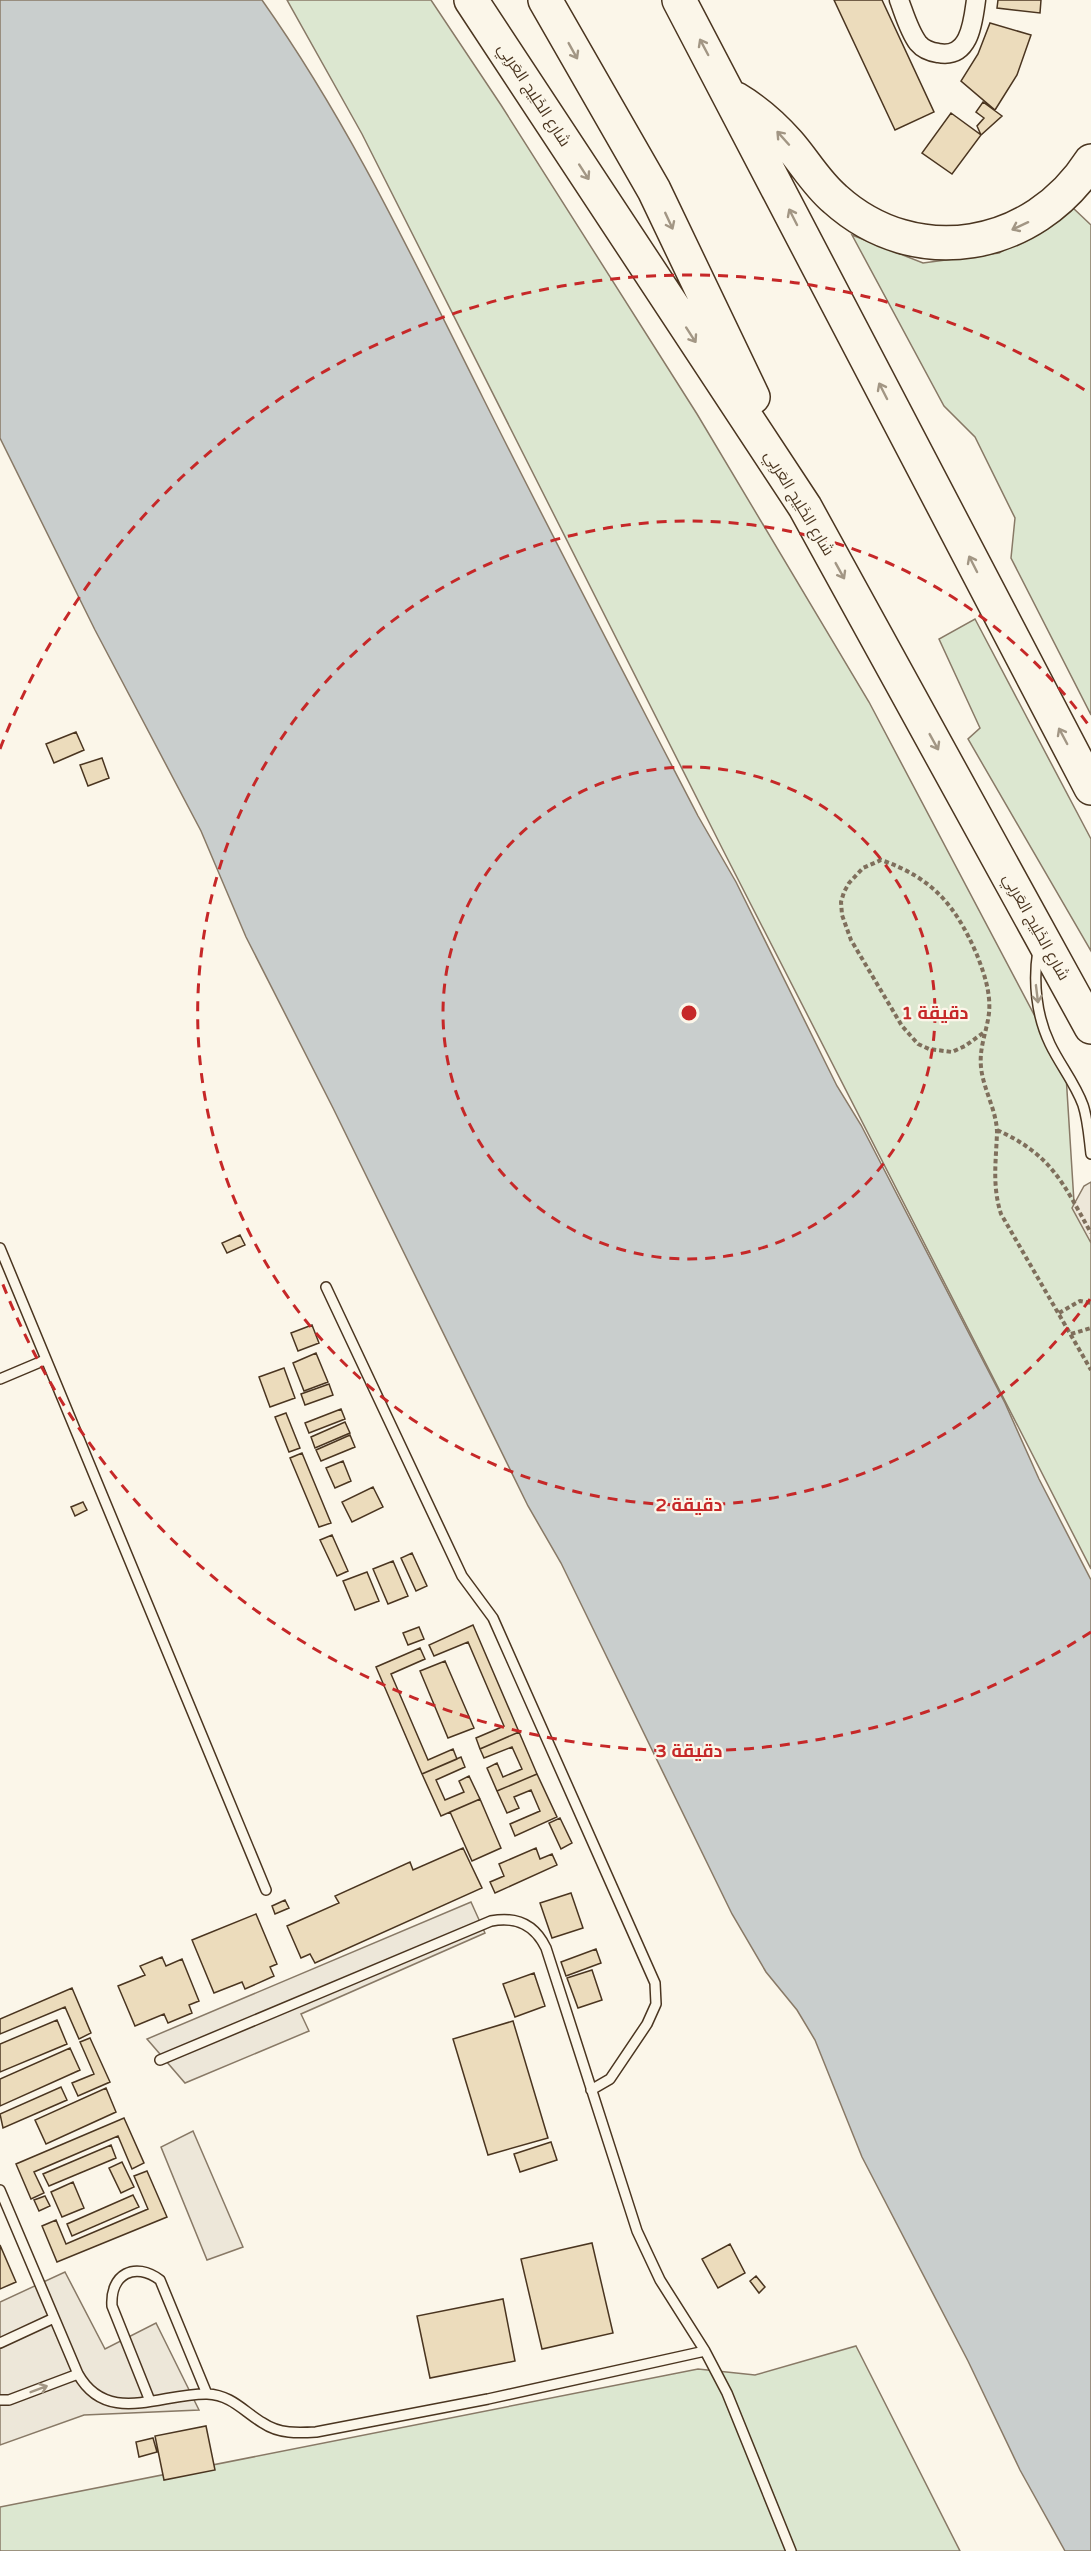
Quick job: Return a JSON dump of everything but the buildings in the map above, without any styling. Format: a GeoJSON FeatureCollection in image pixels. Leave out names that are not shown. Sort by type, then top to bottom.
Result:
{"type":"FeatureCollection","features":[{"type":"Feature","properties":{"kind":"highway","name":"شارع الخَلِيج العَربِي"},"geometry":{"type":"LineString","coordinates":[[471,0],[805,507],[1091,1027]]}},
{"type":"Feature","properties":{"kind":"highway"},"geometry":{"type":"LineString","coordinates":[[545,0],[654,190],[805,507]]}},
{"type":"Feature","properties":{"kind":"highway"},"geometry":{"type":"LineString","coordinates":[[679,0],[1091,788]]}},
{"type":"Feature","properties":{"kind":"highway"},"geometry":{"type":"LineString","coordinates":[[730,95],[776,129],[835,199],[871,223],[911,238],[953,242],[995,236],[1035,219],[1068,192],[1091,161]]}},
{"type":"Feature","properties":{"kind":"street"},"geometry":{"type":"LineString","coordinates":[[898,0],[919,44],[930,52],[943,54],[956,51],[967,42],[972,29],[976,0]]}},
{"type":"Feature","properties":{"kind":"lane"},"geometry":{"type":"LineString","coordinates":[[1040,936],[1035,970],[1039,1008],[1050,1044],[1084,1107],[1091,1154]]}},
{"type":"Feature","properties":{"kind":"lane"},"geometry":{"type":"LineString","coordinates":[[0,1248],[266,1890]]}},
{"type":"Feature","properties":{"kind":"lane"},"geometry":{"type":"LineString","coordinates":[[326,1287],[462,1576],[493,1618],[655,1983],[656,2004],[647,2024],[610,2079],[591,2090]]}},
{"type":"Feature","properties":{"kind":"lane"},"geometry":{"type":"LineString","coordinates":[[0,1380],[45,1360]]}},
{"type":"Feature","properties":{"kind":"lane"},"geometry":{"type":"LineString","coordinates":[[160,2061],[491,1921],[514,1919],[534,1929],[546,1948],[637,2231],[660,2280],[705,2351],[727,2393],[791,2551]]}},
{"type":"Feature","properties":{"kind":"lane"},"geometry":{"type":"LineString","coordinates":[[0,2190],[78,2374],[85,2387],[96,2397],[110,2403],[124,2404],[207,2394],[224,2396],[264,2424],[291,2433],[316,2432],[488,2399],[705,2351]]}},
{"type":"Feature","properties":{"kind":"lane"},"geometry":{"type":"LineString","coordinates":[[150,2401],[112,2306],[111,2295],[115,2285],[121,2277],[131,2272],[141,2271],[152,2274],[160,2280],[207,2394]]}},
{"type":"Feature","properties":{"kind":"lane"},"geometry":{"type":"LineString","coordinates":[[0,2343],[54,2318]]}},
{"type":"Feature","properties":{"kind":"lane"},"geometry":{"type":"LineString","coordinates":[[0,2400],[9,2400],[78,2374]]}},
{"type":"Feature","properties":{"kind":"path"},"geometry":{"type":"LineString","coordinates":[[983,1033],[952,1052],[929,1050],[909,1036],[851,940],[842,915],[841,902],[844,892],[863,868],[881,860],[900,866],[933,887],[958,915],[984,973],[989,1012],[983,1033],[981,1069],[997,1130],[994,1176],[997,1202],[1091,1370]]}},
{"type":"Feature","properties":{"kind":"path"},"geometry":{"type":"LineString","coordinates":[[997,1130],[1029,1147],[1047,1162],[1062,1181],[1091,1233]]}},
{"type":"Feature","properties":{"kind":"path"},"geometry":{"type":"LineString","coordinates":[[1059,1314],[1080,1301],[1091,1303]]}},
{"type":"Feature","properties":{"kind":"path"},"geometry":{"type":"LineString","coordinates":[[1071,1334],[1091,1328]]}},
{"type":"Feature","properties":{"kind":"green space"},"geometry":{"type":"Polygon","coordinates":[[[287,0],[431,0],[501,105],[697,414],[869,702],[1066,1075],[1074,1202],[1091,1232],[1091,1569],[722,848],[362,134],[287,0]]]}},
{"type":"Feature","properties":{"kind":"green space"},"geometry":{"type":"Polygon","coordinates":[[[1072,207],[1091,225],[1091,715],[1011,558],[1015,518],[975,437],[944,406],[852,235],[923,263],[999,253],[1072,207]]]}},
{"type":"Feature","properties":{"kind":"green space"},"geometry":{"type":"Polygon","coordinates":[[[975,619],[1091,839],[1091,951],[968,739],[980,728],[939,639],[975,619]]]}},
{"type":"Feature","properties":{"kind":"green space"},"geometry":{"type":"Polygon","coordinates":[[[856,2346],[960,2551],[0,2551],[0,2507],[698,2369],[755,2375],[856,2346]]]}},
{"type":"Feature","properties":{"kind":"shaded area"},"geometry":{"type":"Polygon","coordinates":[[[0,0],[262,0],[324,96],[380,195],[617,660],[698,816],[736,882],[837,1086],[861,1125],[1005,1403],[1039,1479],[1091,1580],[1091,2551],[1065,2551],[1020,2470],[968,2361],[862,2157],[815,2040],[797,2010],[766,1972],[732,1914],[561,1563],[528,1506],[333,1108],[246,937],[201,831],[95,630],[0,438],[0,0]]]}},
{"type":"Feature","properties":{"kind":"shaded area"},"geometry":{"type":"Polygon","coordinates":[[[1091,1182],[1091,1243],[1072,1208],[1084,1186],[1091,1182]]]}},
{"type":"Feature","properties":{"kind":"shaded area"},"geometry":{"type":"Polygon","coordinates":[[[471,1902],[485,1933],[301,2014],[309,2031],[185,2083],[147,2039],[471,1902]]]}},
{"type":"Feature","properties":{"kind":"shaded area"},"geometry":{"type":"Polygon","coordinates":[[[193,2131],[243,2247],[207,2260],[161,2147],[193,2131]]]}},
{"type":"Feature","properties":{"kind":"shaded area"},"geometry":{"type":"Polygon","coordinates":[[[65,2272],[105,2349],[156,2323],[199,2410],[84,2415],[0,2445],[0,2302],[65,2272]]]}}]}
